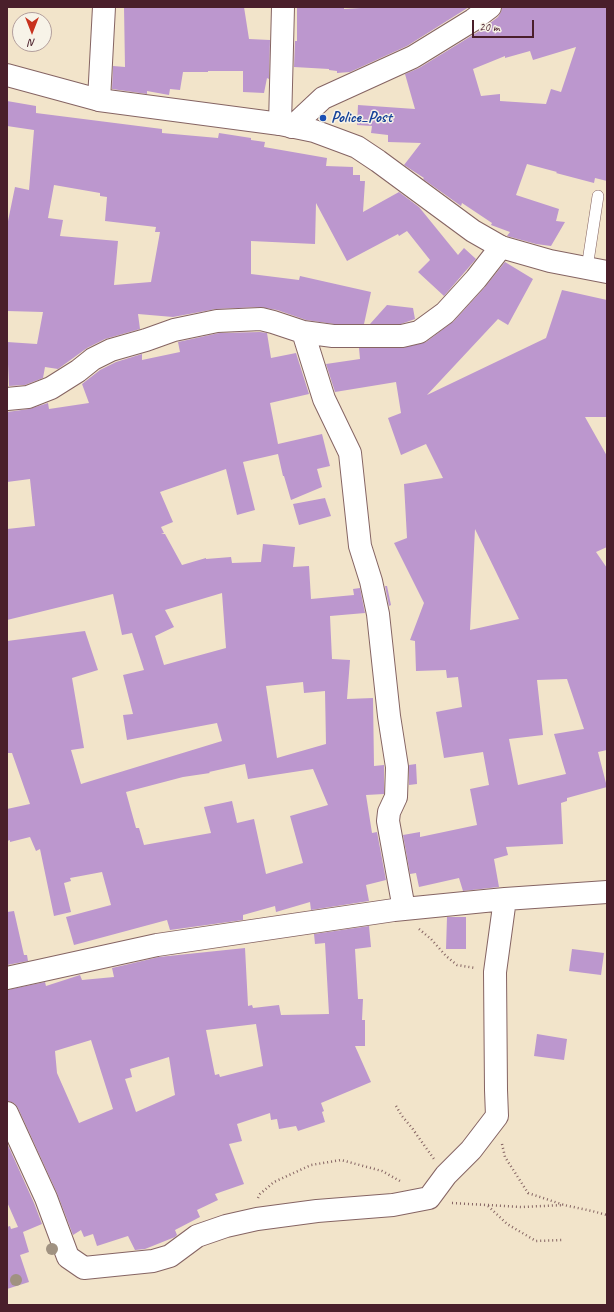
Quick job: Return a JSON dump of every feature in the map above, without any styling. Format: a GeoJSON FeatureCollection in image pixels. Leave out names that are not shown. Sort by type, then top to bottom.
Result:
{"type":"FeatureCollection","features":[{"type":"Feature","properties":{"kind":"street"},"geometry":{"type":"LineString","coordinates":[[99,100],[104,7]]}},
{"type":"Feature","properties":{"kind":"street"},"geometry":{"type":"LineString","coordinates":[[283,7],[286,125]]}},
{"type":"Feature","properties":{"kind":"street"},"geometry":{"type":"LineString","coordinates":[[286,125],[323,98],[413,57],[473,20],[490,7]]}},
{"type":"Feature","properties":{"kind":"street"},"geometry":{"type":"LineString","coordinates":[[7,75],[99,100],[286,125],[314,131],[357,147],[378,160],[473,231],[501,247],[550,261],[597,270]]}},
{"type":"Feature","properties":{"kind":"street"},"geometry":{"type":"LineString","coordinates":[[7,399],[28,397],[51,388],[78,372],[93,359],[111,350],[190,326],[217,321],[261,319],[303,332],[333,336],[402,336],[419,332],[445,313],[476,279],[501,247]]}},
{"type":"Feature","properties":{"kind":"street"},"geometry":{"type":"LineString","coordinates":[[303,332],[324,399],[350,453],[360,546],[371,581],[378,614],[389,716],[397,767],[396,797],[389,812],[388,821],[399,909]]}},
{"type":"Feature","properties":{"kind":"street"},"geometry":{"type":"LineString","coordinates":[[7,978],[156,945],[399,909],[505,899],[607,892]]}},
{"type":"Feature","properties":{"kind":"street"},"geometry":{"type":"LineString","coordinates":[[7,1113],[46,1198],[68,1257],[84,1268],[153,1262],[170,1256],[197,1236],[226,1226],[257,1219],[317,1211],[393,1205],[429,1198],[446,1175],[471,1150],[497,1116],[495,972],[505,899]]}},
{"type":"Feature","properties":{"kind":"lane"},"geometry":{"type":"LineString","coordinates":[[597,270],[598,196]]}},
{"type":"Feature","properties":{"kind":"path"},"geometry":{"type":"LineString","coordinates":[[399,909],[458,966],[495,972]]}},
{"type":"Feature","properties":{"kind":"path"},"geometry":{"type":"LineString","coordinates":[[396,1106],[446,1175]]}},
{"type":"Feature","properties":{"kind":"path"},"geometry":{"type":"LineString","coordinates":[[497,1116],[505,1157],[528,1192],[564,1205],[607,1215]]}},
{"type":"Feature","properties":{"kind":"path"},"geometry":{"type":"LineString","coordinates":[[257,1219],[255,1206],[260,1194],[274,1182],[311,1165],[341,1160],[382,1171],[429,1198],[448,1203],[522,1207],[564,1205]]}},
{"type":"Feature","properties":{"kind":"path"},"geometry":{"type":"LineString","coordinates":[[487,1206],[507,1224],[536,1241],[562,1240]]}},
{"type":"Feature","properties":{"kind":"building"},"geometry":{"type":"Polygon","coordinates":[[[124,7],[244,7],[249,39],[270,40],[269,79],[267,78],[264,93],[243,92],[243,71],[183,72],[180,90],[170,89],[169,95],[147,91],[147,94],[112,89],[113,66],[125,67],[124,7]]]}},
{"type":"Feature","properties":{"kind":"building"},"geometry":{"type":"Polygon","coordinates":[[[297,7],[344,7],[344,9],[378,7],[469,7],[407,46],[350,72],[337,73],[337,71],[329,69],[294,67],[295,41],[297,41],[297,7]]]}},
{"type":"Feature","properties":{"kind":"building"},"geometry":{"type":"Polygon","coordinates":[[[502,7],[607,7],[607,181],[595,178],[594,183],[527,164],[516,195],[559,209],[556,221],[565,222],[551,246],[536,244],[507,236],[510,232],[491,225],[492,223],[462,203],[461,206],[404,165],[421,143],[388,142],[388,135],[371,133],[372,126],[357,125],[358,105],[415,109],[405,74],[419,68],[481,30],[498,17],[502,7]],[[576,47],[533,60],[530,51],[505,58],[505,56],[473,69],[481,96],[500,94],[500,101],[546,104],[551,89],[561,92],[576,47]]]}},
{"type":"Feature","properties":{"kind":"building"},"geometry":{"type":"Polygon","coordinates":[[[7,101],[36,106],[36,113],[162,129],[162,133],[218,138],[219,133],[251,138],[251,140],[265,142],[264,147],[327,158],[326,166],[353,167],[353,175],[360,175],[360,181],[365,181],[363,212],[399,192],[419,207],[458,255],[464,248],[476,259],[444,296],[418,272],[430,260],[407,231],[399,236],[398,234],[347,261],[316,203],[315,244],[251,241],[251,274],[299,280],[300,276],[371,292],[364,324],[334,324],[306,320],[277,310],[260,307],[216,309],[173,317],[138,314],[140,329],[105,339],[87,348],[58,369],[45,367],[43,378],[25,385],[9,386],[7,342],[37,344],[43,312],[7,311],[7,226],[15,187],[29,190],[34,130],[7,126],[7,101]],[[54,185],[48,218],[63,220],[60,236],[118,241],[114,285],[151,282],[160,232],[155,232],[156,227],[105,221],[107,197],[100,196],[100,193],[54,185]]]}},
{"type":"Feature","properties":{"kind":"building"},"geometry":{"type":"Polygon","coordinates":[[[505,262],[533,279],[508,325],[498,319],[427,395],[546,338],[562,290],[607,300],[607,417],[585,417],[607,456],[607,547],[596,552],[607,568],[607,750],[598,752],[607,787],[567,798],[567,801],[561,803],[563,844],[506,847],[508,855],[494,859],[499,887],[463,891],[459,878],[419,887],[416,873],[410,874],[403,835],[420,832],[420,837],[477,825],[470,789],[489,785],[483,752],[444,758],[436,712],[462,707],[458,677],[447,678],[446,670],[416,671],[415,641],[410,640],[424,603],[394,543],[407,538],[404,484],[443,478],[426,444],[401,455],[388,418],[401,413],[396,382],[335,392],[326,364],[360,359],[359,348],[402,348],[426,342],[454,321],[485,287],[505,262]],[[475,529],[470,630],[519,619],[475,529]],[[567,679],[537,680],[543,735],[509,739],[518,785],[566,774],[554,734],[584,729],[567,679]]]}},
{"type":"Feature","properties":{"kind":"building"},"geometry":{"type":"Polygon","coordinates":[[[387,305],[413,308],[415,319],[401,324],[370,324],[387,305]]]}},
{"type":"Feature","properties":{"kind":"building"},"geometry":{"type":"Polygon","coordinates":[[[219,333],[267,333],[271,358],[296,353],[309,394],[270,403],[278,444],[322,434],[330,466],[317,469],[322,487],[291,500],[278,454],[243,462],[255,510],[237,515],[226,469],[160,492],[173,522],[161,527],[164,533],[161,534],[165,534],[182,565],[206,558],[231,557],[232,563],[261,562],[263,544],[295,547],[293,567],[309,566],[311,599],[354,595],[353,589],[360,588],[365,613],[330,616],[332,659],[350,660],[347,699],[373,698],[374,766],[384,765],[384,794],[366,795],[372,833],[377,832],[386,880],[366,885],[369,901],[311,910],[310,902],[276,912],[275,906],[243,915],[243,920],[170,930],[167,920],[74,945],[66,917],[111,905],[102,872],[70,878],[71,881],[64,883],[71,912],[54,916],[40,849],[36,851],[30,837],[10,842],[10,840],[7,841],[7,809],[30,804],[12,753],[7,753],[7,641],[85,631],[98,670],[72,678],[84,748],[71,750],[81,784],[222,741],[217,723],[127,740],[123,715],[133,714],[123,675],[144,670],[132,633],[122,635],[113,594],[7,620],[7,529],[35,526],[30,479],[7,482],[7,412],[29,409],[48,403],[49,409],[89,403],[82,384],[100,370],[116,362],[142,354],[142,360],[180,352],[178,342],[219,333]],[[222,593],[165,610],[174,627],[155,636],[164,665],[226,648],[222,593]],[[303,682],[266,686],[277,758],[326,744],[325,691],[304,693],[303,682]],[[245,764],[209,772],[210,773],[183,777],[126,792],[136,828],[139,828],[144,845],[211,833],[204,807],[232,801],[237,823],[254,819],[266,874],[303,863],[290,816],[328,805],[313,769],[248,779],[245,764]]]}},
{"type":"Feature","properties":{"kind":"building"},"geometry":{"type":"Polygon","coordinates":[[[325,498],[331,516],[299,525],[293,504],[325,498]]]}},
{"type":"Feature","properties":{"kind":"building"},"geometry":{"type":"Polygon","coordinates":[[[385,586],[387,586],[391,605],[389,606],[385,586]]]}},
{"type":"Feature","properties":{"kind":"building"},"geometry":{"type":"Polygon","coordinates":[[[416,764],[417,784],[409,785],[409,765],[416,764]]]}},
{"type":"Feature","properties":{"kind":"building"},"geometry":{"type":"Polygon","coordinates":[[[14,911],[24,955],[27,955],[28,961],[7,965],[7,912],[14,911]]]}},
{"type":"Feature","properties":{"kind":"building"},"geometry":{"type":"Polygon","coordinates":[[[447,917],[466,917],[466,949],[446,949],[447,917]]]}},
{"type":"Feature","properties":{"kind":"building"},"geometry":{"type":"Polygon","coordinates":[[[369,926],[371,947],[355,949],[358,999],[363,999],[362,1020],[365,1020],[365,1046],[355,1046],[371,1082],[321,1103],[324,1111],[322,1112],[325,1122],[298,1131],[296,1126],[279,1129],[277,1119],[271,1120],[270,1113],[237,1124],[242,1141],[229,1144],[244,1184],[215,1194],[218,1200],[197,1210],[200,1217],[175,1230],[177,1235],[175,1237],[145,1249],[135,1250],[128,1236],[97,1246],[93,1234],[84,1237],[81,1230],[73,1235],[57,1193],[18,1108],[14,1103],[7,1101],[7,990],[45,982],[46,986],[80,975],[82,980],[114,977],[112,968],[159,957],[245,948],[248,1006],[252,1005],[253,1008],[279,1005],[281,1015],[329,1014],[325,943],[315,944],[314,934],[369,926]],[[256,1024],[206,1030],[215,1075],[219,1074],[220,1077],[263,1066],[256,1024]],[[91,1040],[55,1051],[57,1073],[79,1123],[113,1109],[91,1040]],[[169,1057],[130,1069],[132,1077],[125,1079],[136,1112],[175,1095],[169,1057]]]}},
{"type":"Feature","properties":{"kind":"building"},"geometry":{"type":"Polygon","coordinates":[[[572,949],[604,953],[601,975],[569,971],[572,949]]]}},
{"type":"Feature","properties":{"kind":"building"},"geometry":{"type":"Polygon","coordinates":[[[537,1034],[567,1039],[564,1060],[534,1056],[537,1034]]]}},
{"type":"Feature","properties":{"kind":"building"},"geometry":{"type":"Polygon","coordinates":[[[7,1143],[42,1224],[23,1232],[29,1252],[20,1255],[29,1282],[7,1289],[7,1227],[10,1226],[11,1229],[18,1227],[7,1202],[7,1143]]]}},
{"type":"Feature","properties":{"kind":"place","name":"Police_Post"},"geometry":{"type":"Point","coordinates":[323,118]}}]}
